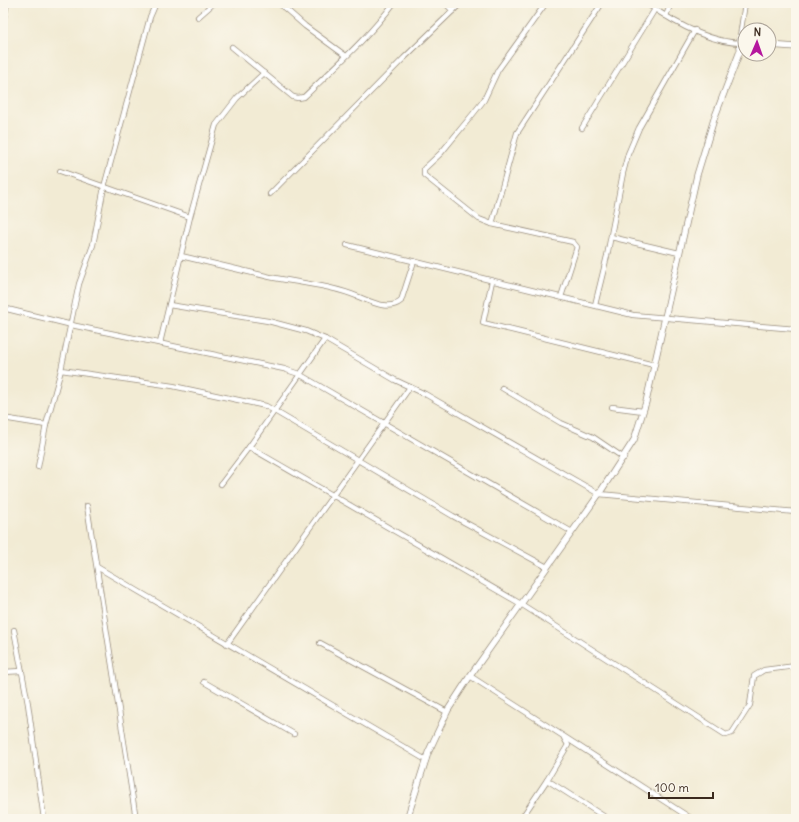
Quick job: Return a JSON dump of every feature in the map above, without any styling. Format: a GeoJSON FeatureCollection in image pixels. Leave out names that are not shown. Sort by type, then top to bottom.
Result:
{"type":"FeatureCollection","features":[{"type":"Feature","properties":{"kind":"street"},"geometry":{"type":"LineString","coordinates":[[3,22],[7,3]]}},
{"type":"Feature","properties":{"kind":"street"},"geometry":{"type":"LineString","coordinates":[[38,467],[46,425],[61,370],[79,284],[95,238],[104,187],[150,17],[156,3]]}},
{"type":"Feature","properties":{"kind":"street"},"geometry":{"type":"LineString","coordinates":[[198,17],[214,3]]}},
{"type":"Feature","properties":{"kind":"street"},"geometry":{"type":"LineString","coordinates":[[279,3],[305,26],[346,56]]}},
{"type":"Feature","properties":{"kind":"street"},"geometry":{"type":"LineString","coordinates":[[232,47],[293,97],[304,97],[346,56],[394,3]]}},
{"type":"Feature","properties":{"kind":"street"},"geometry":{"type":"LineString","coordinates":[[445,3],[453,10]]}},
{"type":"Feature","properties":{"kind":"street"},"geometry":{"type":"LineString","coordinates":[[270,194],[461,3]]}},
{"type":"Feature","properties":{"kind":"street"},"geometry":{"type":"LineString","coordinates":[[546,3],[498,70],[484,100],[441,153],[424,169],[424,175],[479,219],[492,224],[573,242],[576,246],[561,297]]}},
{"type":"Feature","properties":{"kind":"street"},"geometry":{"type":"LineString","coordinates":[[492,224],[517,133],[602,3]]}},
{"type":"Feature","properties":{"kind":"street"},"geometry":{"type":"LineString","coordinates":[[646,3],[666,16],[695,30],[718,39],[737,44]]}},
{"type":"Feature","properties":{"kind":"street"},"geometry":{"type":"LineString","coordinates":[[666,16],[670,3]]}},
{"type":"Feature","properties":{"kind":"street"},"geometry":{"type":"LineString","coordinates":[[742,22],[745,3]]}},
{"type":"Feature","properties":{"kind":"street"},"geometry":{"type":"LineString","coordinates":[[582,128],[655,9]]}},
{"type":"Feature","properties":{"kind":"street"},"geometry":{"type":"LineString","coordinates":[[595,305],[628,154],[639,128],[695,30]]}},
{"type":"Feature","properties":{"kind":"street"},"geometry":{"type":"LineString","coordinates":[[777,46],[796,47]]}},
{"type":"Feature","properties":{"kind":"street"},"geometry":{"type":"LineString","coordinates":[[407,819],[426,760],[447,712],[470,676],[624,458],[634,440],[643,411],[679,252],[705,148],[738,62]]}},
{"type":"Feature","properties":{"kind":"street"},"geometry":{"type":"LineString","coordinates":[[160,343],[190,217],[216,125],[237,98],[264,73]]}},
{"type":"Feature","properties":{"kind":"street"},"geometry":{"type":"LineString","coordinates":[[60,171],[190,217]]}},
{"type":"Feature","properties":{"kind":"street"},"geometry":{"type":"LineString","coordinates":[[611,237],[679,252]]}},
{"type":"Feature","properties":{"kind":"street"},"geometry":{"type":"LineString","coordinates":[[347,245],[633,315],[665,319],[796,329]]}},
{"type":"Feature","properties":{"kind":"street"},"geometry":{"type":"LineString","coordinates":[[181,256],[336,289],[374,303],[386,305],[397,305],[401,301],[414,262]]}},
{"type":"Feature","properties":{"kind":"street"},"geometry":{"type":"LineString","coordinates":[[492,281],[483,323],[654,365]]}},
{"type":"Feature","properties":{"kind":"street"},"geometry":{"type":"LineString","coordinates":[[169,305],[268,321],[306,330],[425,394],[599,494],[796,512]]}},
{"type":"Feature","properties":{"kind":"street"},"geometry":{"type":"LineString","coordinates":[[3,308],[71,325],[284,369],[299,374],[572,532]]}},
{"type":"Feature","properties":{"kind":"street"},"geometry":{"type":"LineString","coordinates":[[221,484],[325,339]]}},
{"type":"Feature","properties":{"kind":"street"},"geometry":{"type":"LineString","coordinates":[[61,370],[173,386],[256,404],[275,410],[453,516],[547,568]]}},
{"type":"Feature","properties":{"kind":"street"},"geometry":{"type":"LineString","coordinates":[[227,644],[410,387]]}},
{"type":"Feature","properties":{"kind":"street"},"geometry":{"type":"LineString","coordinates":[[502,388],[561,423],[593,437],[624,458]]}},
{"type":"Feature","properties":{"kind":"street"},"geometry":{"type":"LineString","coordinates":[[612,407],[643,411]]}},
{"type":"Feature","properties":{"kind":"street"},"geometry":{"type":"LineString","coordinates":[[3,418],[46,425]]}},
{"type":"Feature","properties":{"kind":"street"},"geometry":{"type":"LineString","coordinates":[[249,447],[521,604],[726,735],[732,733],[750,705],[754,676],[764,670],[796,666]]}},
{"type":"Feature","properties":{"kind":"street"},"geometry":{"type":"LineString","coordinates":[[87,506],[136,819]]}},
{"type":"Feature","properties":{"kind":"street"},"geometry":{"type":"LineString","coordinates":[[97,567],[426,760]]}},
{"type":"Feature","properties":{"kind":"street"},"geometry":{"type":"LineString","coordinates":[[14,630],[28,704],[44,819]]}},
{"type":"Feature","properties":{"kind":"street"},"geometry":{"type":"LineString","coordinates":[[320,643],[447,712]]}},
{"type":"Feature","properties":{"kind":"street"},"geometry":{"type":"LineString","coordinates":[[3,672],[22,671]]}},
{"type":"Feature","properties":{"kind":"street"},"geometry":{"type":"LineString","coordinates":[[470,676],[692,819]]}},
{"type":"Feature","properties":{"kind":"street"},"geometry":{"type":"LineString","coordinates":[[204,682],[294,734]]}},
{"type":"Feature","properties":{"kind":"street"},"geometry":{"type":"LineString","coordinates":[[528,819],[523,816],[568,745],[564,736]]}},
{"type":"Feature","properties":{"kind":"street"},"geometry":{"type":"LineString","coordinates":[[547,780],[608,819]]}}]}
